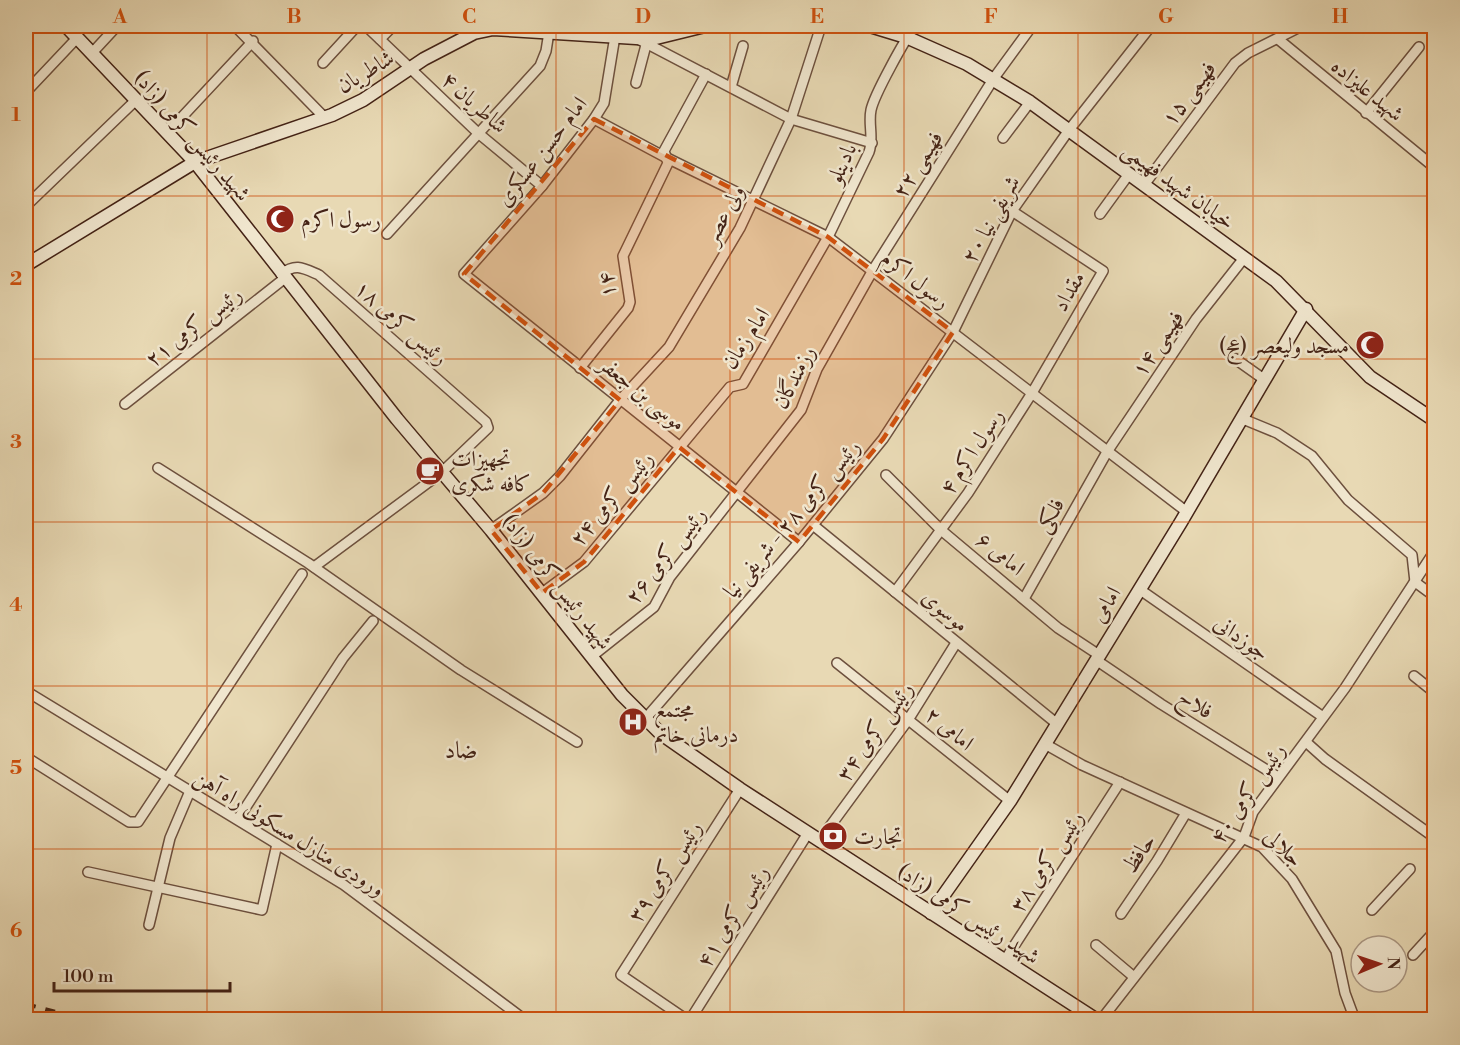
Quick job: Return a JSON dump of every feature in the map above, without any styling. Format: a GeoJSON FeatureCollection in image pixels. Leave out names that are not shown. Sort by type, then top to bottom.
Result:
{"type":"FeatureCollection","features":[{"type":"Feature","properties":{"kind":"street","name":"شهید رئیس کرمی (زاد)"},"geometry":{"type":"LineString","coordinates":[[66,26],[195,162],[441,473],[491,530],[622,695],[660,733],[740,789],[1096,1020]]}},
{"type":"Feature","properties":{"kind":"street"},"geometry":{"type":"LineString","coordinates":[[92,54],[117,26]]}},
{"type":"Feature","properties":{"kind":"street"},"geometry":{"type":"LineString","coordinates":[[235,26],[253,41],[325,118]]}},
{"type":"Feature","properties":{"kind":"street"},"geometry":{"type":"LineString","coordinates":[[322,63],[357,26]]}},
{"type":"Feature","properties":{"kind":"street","name":"شاطریان ۴"},"geometry":{"type":"LineString","coordinates":[[366,26],[478,133],[542,186]]}},
{"type":"Feature","properties":{"kind":"street"},"geometry":{"type":"LineString","coordinates":[[380,39],[393,26]]}},
{"type":"Feature","properties":{"kind":"street","name":"شاطریان"},"geometry":{"type":"LineString","coordinates":[[26,265],[195,162],[325,118],[363,100],[410,69],[474,33],[493,29],[549,32],[572,30],[642,42],[682,29],[705,26]]}},
{"type":"Feature","properties":{"kind":"street","name":"ولی عصر"},"geometry":{"type":"LineString","coordinates":[[491,530],[543,493],[560,476],[620,400],[669,347],[740,228],[791,119],[821,26]]}},
{"type":"Feature","properties":{"kind":"street","name":"خیابان شهید فهیمی"},"geometry":{"type":"LineString","coordinates":[[870,26],[906,37],[994,78],[1030,102],[1276,280],[1370,377],[1434,420]]}},
{"type":"Feature","properties":{"kind":"street","name":"بادینلو"},"geometry":{"type":"LineString","coordinates":[[828,237],[872,143],[871,110],[906,37],[915,26]]}},
{"type":"Feature","properties":{"kind":"street","name":"فهیمی ۲۲"},"geometry":{"type":"LineString","coordinates":[[873,270],[994,78],[1032,26]]}},
{"type":"Feature","properties":{"kind":"street","name":"۲۰ شریفی نیا"},"geometry":{"type":"LineString","coordinates":[[952,332],[1012,211],[1068,130],[1151,26]]}},
{"type":"Feature","properties":{"kind":"street","name":"فهیمی ۱۵"},"geometry":{"type":"LineString","coordinates":[[1144,185],[1235,63],[1248,53],[1302,26]]}},
{"type":"Feature","properties":{"kind":"street"},"geometry":{"type":"LineString","coordinates":[[387,234],[540,66],[546,51],[549,32]]}},
{"type":"Feature","properties":{"kind":"street","name":"امام حسن عسکری"},"geometry":{"type":"LineString","coordinates":[[464,274],[542,186],[594,119],[604,103],[615,36]]}},
{"type":"Feature","properties":{"kind":"street"},"geometry":{"type":"LineString","coordinates":[[26,92],[77,38]]}},
{"type":"Feature","properties":{"kind":"street","name":"شهید علیزاده"},"geometry":{"type":"LineString","coordinates":[[1278,39],[1434,167]]}},
{"type":"Feature","properties":{"kind":"street"},"geometry":{"type":"LineString","coordinates":[[168,132],[253,41]]}},
{"type":"Feature","properties":{"kind":"street"},"geometry":{"type":"LineString","coordinates":[[636,83],[642,42],[791,119],[872,143]]}},
{"type":"Feature","properties":{"kind":"street"},"geometry":{"type":"LineString","coordinates":[[731,87],[743,46]]}},
{"type":"Feature","properties":{"kind":"street"},"geometry":{"type":"LineString","coordinates":[[1366,113],[1419,47]]}},
{"type":"Feature","properties":{"kind":"street"},"geometry":{"type":"LineString","coordinates":[[665,157],[664,152],[706,74]]}},
{"type":"Feature","properties":{"kind":"street"},"geometry":{"type":"LineString","coordinates":[[26,206],[136,100]]}},
{"type":"Feature","properties":{"kind":"street"},"geometry":{"type":"LineString","coordinates":[[1003,138],[1030,102]]}},
{"type":"Feature","properties":{"kind":"street","name":"رسول اکرم"},"geometry":{"type":"LineString","coordinates":[[594,119],[665,157],[828,237],[1107,453],[1187,512]]}},
{"type":"Feature","properties":{"kind":"street","name":"۱۴"},"geometry":{"type":"LineString","coordinates":[[580,368],[628,308],[630,302],[623,256],[668,163],[665,157]]}},
{"type":"Feature","properties":{"kind":"street"},"geometry":{"type":"LineString","coordinates":[[1100,214],[1129,174]]}},
{"type":"Feature","properties":{"kind":"street","name":"مقداد"},"geometry":{"type":"LineString","coordinates":[[1012,211],[1102,271],[1032,393]]}},
{"type":"Feature","properties":{"kind":"street","name":"امام زمان"},"geometry":{"type":"LineString","coordinates":[[679,447],[730,387],[743,384],[828,237]]}},
{"type":"Feature","properties":{"kind":"street","name":"فهیمی ۱۴"},"geometry":{"type":"LineString","coordinates":[[1107,453],[1196,319],[1244,258]]}},
{"type":"Feature","properties":{"kind":"street","name":"رئیس کرمی ۱۸"},"geometry":{"type":"LineString","coordinates":[[283,276],[292,267],[299,266],[319,275],[486,422],[488,428],[441,473]]}},
{"type":"Feature","properties":{"kind":"street","name":"رزمندگان"},"geometry":{"type":"LineString","coordinates":[[738,494],[801,410],[817,369],[873,270]]}},
{"type":"Feature","properties":{"kind":"street","name":"موسی بن جعفر"},"geometry":{"type":"LineString","coordinates":[[464,274],[799,542]]}},
{"type":"Feature","properties":{"kind":"street","name":"رئیس کرمی ۲۱"},"geometry":{"type":"LineString","coordinates":[[125,404],[283,276]]}},
{"type":"Feature","properties":{"kind":"street","name":"امامی"},"geometry":{"type":"LineString","coordinates":[[931,914],[1010,801],[1046,744],[1056,723],[1243,419],[1306,309]]}},
{"type":"Feature","properties":{"kind":"street","name":"رئیس کرمی ۲۸ - شریفی نیا"},"geometry":{"type":"LineString","coordinates":[[646,718],[799,542],[883,439],[952,332]]}},
{"type":"Feature","properties":{"kind":"street"},"geometry":{"type":"LineString","coordinates":[[1234,357],[1265,380]]}},
{"type":"Feature","properties":{"kind":"street","name":"رسول اکرم ۴"},"geometry":{"type":"LineString","coordinates":[[895,592],[968,494],[1032,393]]}},
{"type":"Feature","properties":{"kind":"street"},"geometry":{"type":"LineString","coordinates":[[1243,419],[1276,432],[1312,456],[1339,490],[1412,555],[1415,582],[1434,596]]}},
{"type":"Feature","properties":{"kind":"street","name":"رئیس کرمی ۲۴"},"geometry":{"type":"LineString","coordinates":[[542,593],[584,562],[679,447]]}},
{"type":"Feature","properties":{"kind":"street","name":"فلکی"},"geometry":{"type":"LineString","coordinates":[[1025,597],[1107,453]]}},
{"type":"Feature","properties":{"kind":"street"},"geometry":{"type":"LineString","coordinates":[[158,468],[314,567],[461,670],[577,742]]}},
{"type":"Feature","properties":{"kind":"street"},"geometry":{"type":"LineString","coordinates":[[314,567],[441,473]]}},
{"type":"Feature","properties":{"kind":"street","name":"امامی ۶"},"geometry":{"type":"LineString","coordinates":[[886,475],[941,530],[1097,657]]}},
{"type":"Feature","properties":{"kind":"street","name":"رئیس کرمی ۲۶"},"geometry":{"type":"LineString","coordinates":[[591,657],[654,607],[670,577],[738,494]]}},
{"type":"Feature","properties":{"kind":"street","name":"موسوی"},"geometry":{"type":"LineString","coordinates":[[813,525],[1056,723]]}},
{"type":"Feature","properties":{"kind":"street","name":"رئیس کرمی ۴۰"},"geometry":{"type":"LineString","coordinates":[[1101,1020],[1244,837],[1253,812],[1306,742],[1434,552]]}},
{"type":"Feature","properties":{"kind":"street"},"geometry":{"type":"LineString","coordinates":[[26,757],[134,823],[138,822],[302,574]]}},
{"type":"Feature","properties":{"kind":"street","name":"جوزدانی"},"geometry":{"type":"LineString","coordinates":[[1139,589],[1323,717]]}},
{"type":"Feature","properties":{"kind":"street"},"geometry":{"type":"LineString","coordinates":[[238,819],[343,658],[373,621]]}},
{"type":"Feature","properties":{"kind":"street","name":"رئیس کرمی ۳۴"},"geometry":{"type":"LineString","coordinates":[[820,840],[908,720],[956,643]]}},
{"type":"Feature","properties":{"kind":"street","name":"فلاح"},"geometry":{"type":"LineString","coordinates":[[1097,657],[1161,704],[1278,777]]}},
{"type":"Feature","properties":{"kind":"street","name":"امامی ۲"},"geometry":{"type":"LineString","coordinates":[[837,663],[1010,801]]}},
{"type":"Feature","properties":{"kind":"street"},"geometry":{"type":"LineString","coordinates":[[1414,676],[1434,692]]}},
{"type":"Feature","properties":{"kind":"street","name":"ورودی منازل مسکونی راه آهن"},"geometry":{"type":"LineString","coordinates":[[26,691],[344,885],[525,1020]]}},
{"type":"Feature","properties":{"kind":"street"},"geometry":{"type":"LineString","coordinates":[[1306,742],[1434,837]]}},
{"type":"Feature","properties":{"kind":"street","name":"جلالی"},"geometry":{"type":"LineString","coordinates":[[1046,744],[1120,782],[1244,837],[1269,855],[1292,879],[1336,951],[1345,993],[1355,1020]]}},
{"type":"Feature","properties":{"kind":"street","name":"رئیس کرمی ۳۸"},"geometry":{"type":"LineString","coordinates":[[1005,960],[1120,782]]}},
{"type":"Feature","properties":{"kind":"street","name":"رئیس کرمی ۳۹"},"geometry":{"type":"LineString","coordinates":[[688,1020],[621,975],[740,789]]}},
{"type":"Feature","properties":{"kind":"street"},"geometry":{"type":"LineString","coordinates":[[149,925],[170,838],[190,792]]}},
{"type":"Feature","properties":{"kind":"street","name":"حافظ"},"geometry":{"type":"LineString","coordinates":[[1121,914],[1186,813]]}},
{"type":"Feature","properties":{"kind":"street","name":"رئیس کرمی ۴۱"},"geometry":{"type":"LineString","coordinates":[[688,1020],[808,833]]}},
{"type":"Feature","properties":{"kind":"street"},"geometry":{"type":"LineString","coordinates":[[88,872],[262,909],[277,844]]}},
{"type":"Feature","properties":{"kind":"street"},"geometry":{"type":"LineString","coordinates":[[1372,910],[1410,869]]}},
{"type":"Feature","properties":{"kind":"street"},"geometry":{"type":"LineString","coordinates":[[1413,955],[1434,932]]}},
{"type":"Feature","properties":{"kind":"street"},"geometry":{"type":"LineString","coordinates":[[1096,945],[1134,977]]}},
{"type":"Feature","properties":{"kind":"highlighted area"},"geometry":{"type":"Polygon","coordinates":[[[594,119],[828,237],[953,332],[883,439],[799,542],[679,447],[584,562],[542,593],[491,530],[543,493],[620,400],[464,274],[594,119]]]}},
{"type":"Feature","properties":{"kind":"railway"},"geometry":{"type":"LineString","coordinates":[[26,1004],[86,1020]]}},
{"type":"Feature","properties":{"kind":"railway"},"geometry":{"type":"LineString","coordinates":[[26,1014],[47,1020]]}},
{"type":"Feature","properties":{"kind":"place","name":"رسول اکرم"},"geometry":{"type":"Point","coordinates":[280,219]}},
{"type":"Feature","properties":{"kind":"place","name":"مسجد ولیعصر (عج)"},"geometry":{"type":"Point","coordinates":[1370,345]}},
{"type":"Feature","properties":{"kind":"place","name":"تجهیزات کافه شکری"},"geometry":{"type":"Point","coordinates":[430,471]}},
{"type":"Feature","properties":{"kind":"place","name":"مجتمع درمانی خاتم"},"geometry":{"type":"Point","coordinates":[633,722]}},
{"type":"Feature","properties":{"kind":"place","name":"تجارت"},"geometry":{"type":"Point","coordinates":[833,836]}},
{"type":"Feature","properties":{"kind":"district","name":"ضاد"},"geometry":{"type":"Point","coordinates":[461,750]}}]}
